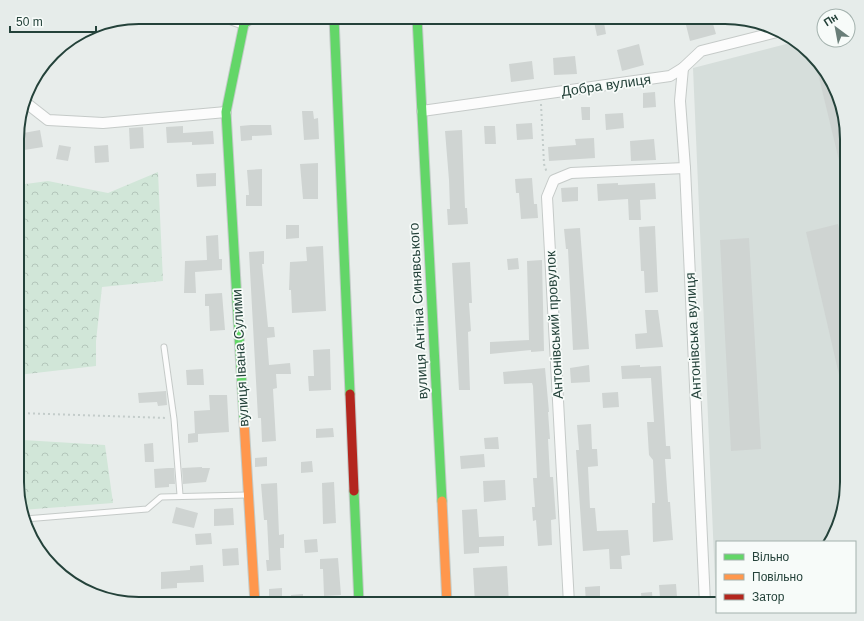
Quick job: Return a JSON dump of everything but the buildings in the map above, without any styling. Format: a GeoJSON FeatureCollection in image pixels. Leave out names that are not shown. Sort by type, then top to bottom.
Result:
{"type":"FeatureCollection","features":[{"type":"Feature","properties":{"kind":"street","name":"вулиця Івана Сулими"},"geometry":{"type":"LineString","coordinates":[[244,24],[226,112],[255,597]]}},
{"type":"Feature","properties":{"kind":"street"},"geometry":{"type":"LineString","coordinates":[[334,24],[359,597]]}},
{"type":"Feature","properties":{"kind":"street","name":"вулиця Антіна Синявського"},"geometry":{"type":"LineString","coordinates":[[417,24],[447,597]]}},
{"type":"Feature","properties":{"kind":"street","name":"Добра вулиця"},"geometry":{"type":"LineString","coordinates":[[422,111],[670,76],[683,68],[701,51],[772,34]]}},
{"type":"Feature","properties":{"kind":"street","name":"Антонівська вулиця"},"geometry":{"type":"LineString","coordinates":[[683,68],[680,101],[685,168],[705,597]]}},
{"type":"Feature","properties":{"kind":"street"},"geometry":{"type":"LineString","coordinates":[[29,105],[48,120],[103,122],[226,112]]}},
{"type":"Feature","properties":{"kind":"street"},"geometry":{"type":"LineString","coordinates":[[550,186],[554,180],[571,173],[685,168]]}},
{"type":"Feature","properties":{"kind":"street","name":"Антонівський провулок"},"geometry":{"type":"LineString","coordinates":[[550,186],[547,197],[568,597]]}},
{"type":"Feature","properties":{"kind":"lane"},"geometry":{"type":"LineString","coordinates":[[164,347],[174,418],[180,495]]}},
{"type":"Feature","properties":{"kind":"lane"},"geometry":{"type":"LineString","coordinates":[[30,518],[147,509],[161,497],[180,495],[248,495]]}},
{"type":"Feature","properties":{"kind":"path"},"geometry":{"type":"LineString","coordinates":[[540,94],[544,164],[550,186]]}},
{"type":"Feature","properties":{"kind":"path"},"geometry":{"type":"LineString","coordinates":[[24,413],[157,416],[174,418]]}},
{"type":"Feature","properties":{"kind":"shaded area"},"geometry":{"type":"Polygon","coordinates":[[[789,43],[812,63],[821,75],[834,102],[840,131],[840,490],[838,505],[834,519],[824,541],[716,541],[716,597],[716,597],[693,68],[789,43]]]}},
{"type":"Feature","properties":{"kind":"green space"},"geometry":{"type":"Polygon","coordinates":[[[158,172],[163,281],[102,287],[96,341],[96,366],[24,374],[24,184],[48,181],[108,193],[158,172]]]}},
{"type":"Feature","properties":{"kind":"green space"},"geometry":{"type":"Polygon","coordinates":[[[24,440],[105,445],[113,503],[28,510],[24,490],[24,440]]]}},
{"type":"Feature","properties":{"kind":"traffic: fast"},"geometry":{"type":"LineString","coordinates":[[244,24],[226,112],[244,421]]}},
{"type":"Feature","properties":{"kind":"traffic: fast"},"geometry":{"type":"LineString","coordinates":[[334,24],[350,394]]}},
{"type":"Feature","properties":{"kind":"traffic: fast"},"geometry":{"type":"LineString","coordinates":[[417,24],[442,501]]}},
{"type":"Feature","properties":{"kind":"traffic: fast"},"geometry":{"type":"LineString","coordinates":[[354,491],[359,597]]}},
{"type":"Feature","properties":{"kind":"traffic: slow"},"geometry":{"type":"LineString","coordinates":[[244,421],[255,597]]}},
{"type":"Feature","properties":{"kind":"traffic: slow"},"geometry":{"type":"LineString","coordinates":[[442,501],[447,597]]}},
{"type":"Feature","properties":{"kind":"traffic: jam"},"geometry":{"type":"LineString","coordinates":[[350,394],[354,491]]}}]}
